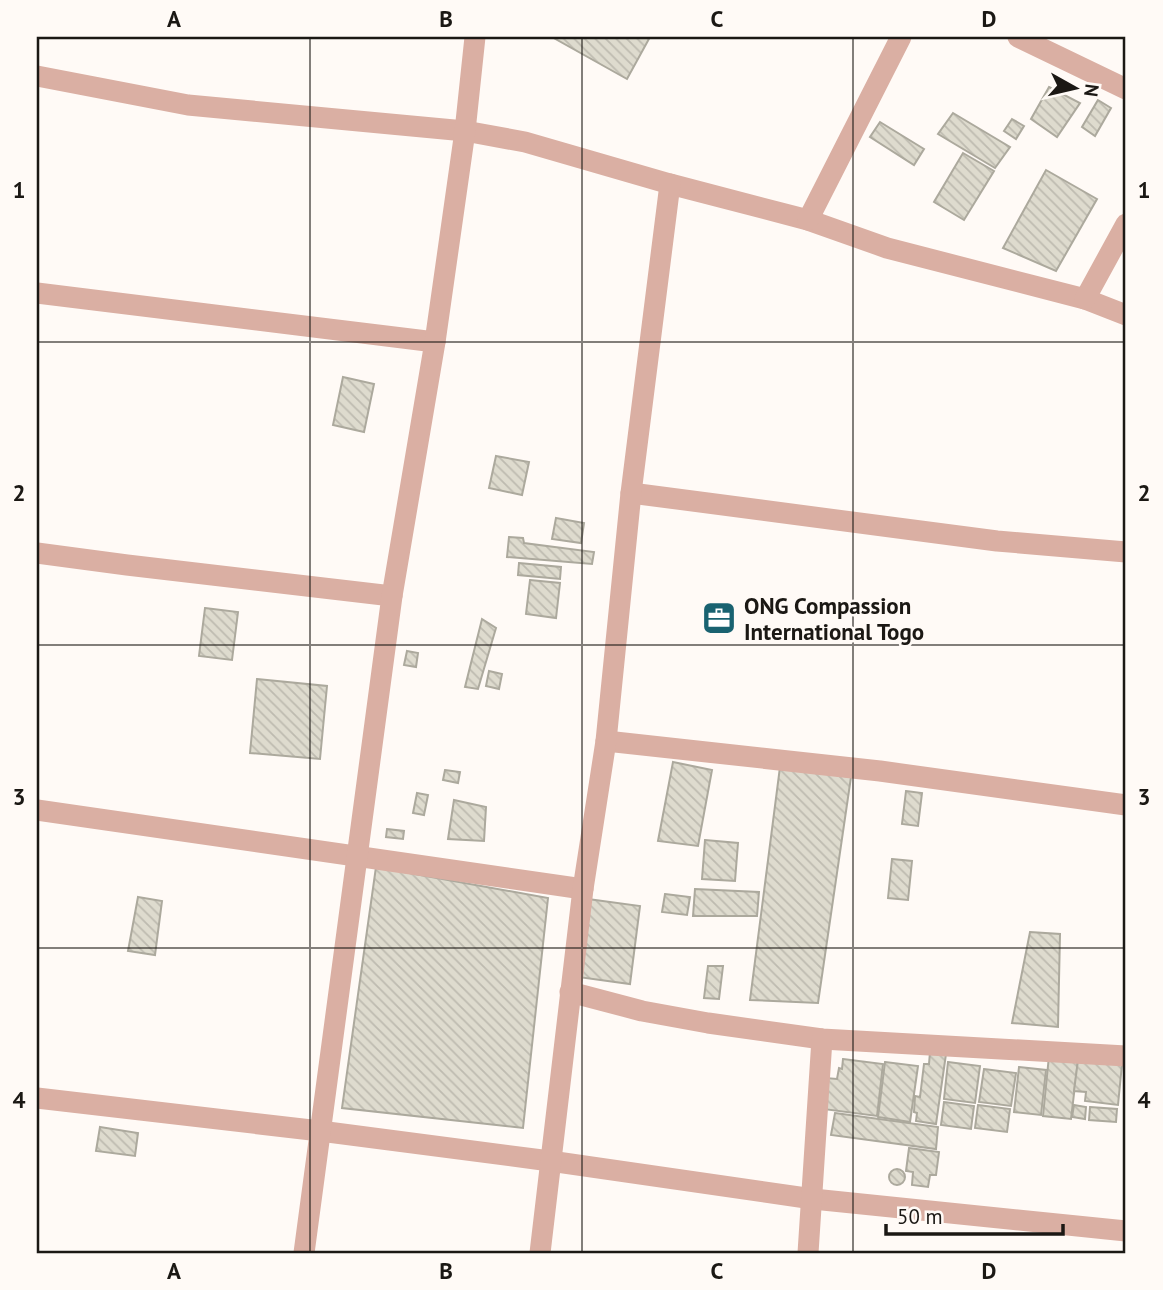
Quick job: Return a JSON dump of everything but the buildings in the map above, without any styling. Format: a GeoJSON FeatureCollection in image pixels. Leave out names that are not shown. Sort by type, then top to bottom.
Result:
{"type":"FeatureCollection","features":[{"type":"Feature","properties":{"kind":"street"},"geometry":{"type":"LineString","coordinates":[[304,1253],[392,596],[436,342],[475,37]]}},
{"type":"Feature","properties":{"kind":"street"},"geometry":{"type":"LineString","coordinates":[[808,220],[901,37]]}},
{"type":"Feature","properties":{"kind":"street"},"geometry":{"type":"LineString","coordinates":[[1018,37],[1126,89]]}},
{"type":"Feature","properties":{"kind":"street"},"geometry":{"type":"LineString","coordinates":[[37,76],[188,105],[465,131],[525,142],[808,220],[887,248],[1085,299],[1126,315]]}},
{"type":"Feature","properties":{"kind":"street"},"geometry":{"type":"LineString","coordinates":[[540,1253],[583,889],[606,741],[631,493],[670,184]]}},
{"type":"Feature","properties":{"kind":"street"},"geometry":{"type":"LineString","coordinates":[[1085,299],[1126,224]]}},
{"type":"Feature","properties":{"kind":"street"},"geometry":{"type":"LineString","coordinates":[[37,293],[436,342]]}},
{"type":"Feature","properties":{"kind":"street"},"geometry":{"type":"LineString","coordinates":[[631,493],[997,541],[1126,552]]}},
{"type":"Feature","properties":{"kind":"street"},"geometry":{"type":"LineString","coordinates":[[37,552],[392,596]]}},
{"type":"Feature","properties":{"kind":"street"},"geometry":{"type":"LineString","coordinates":[[606,741],[880,771],[1126,805]]}},
{"type":"Feature","properties":{"kind":"street"},"geometry":{"type":"LineString","coordinates":[[37,810],[583,889]]}},
{"type":"Feature","properties":{"kind":"street"},"geometry":{"type":"LineString","coordinates":[[570,992],[642,1012],[822,1039],[1126,1056]]}},
{"type":"Feature","properties":{"kind":"street"},"geometry":{"type":"LineString","coordinates":[[808,1253],[822,1039]]}},
{"type":"Feature","properties":{"kind":"street"},"geometry":{"type":"LineString","coordinates":[[37,1098],[320,1130],[813,1199],[1126,1231]]}},
{"type":"Feature","properties":{"kind":"place","name":"ONG Compassion International Togo"},"geometry":{"type":"Point","coordinates":[719,618]}}]}
